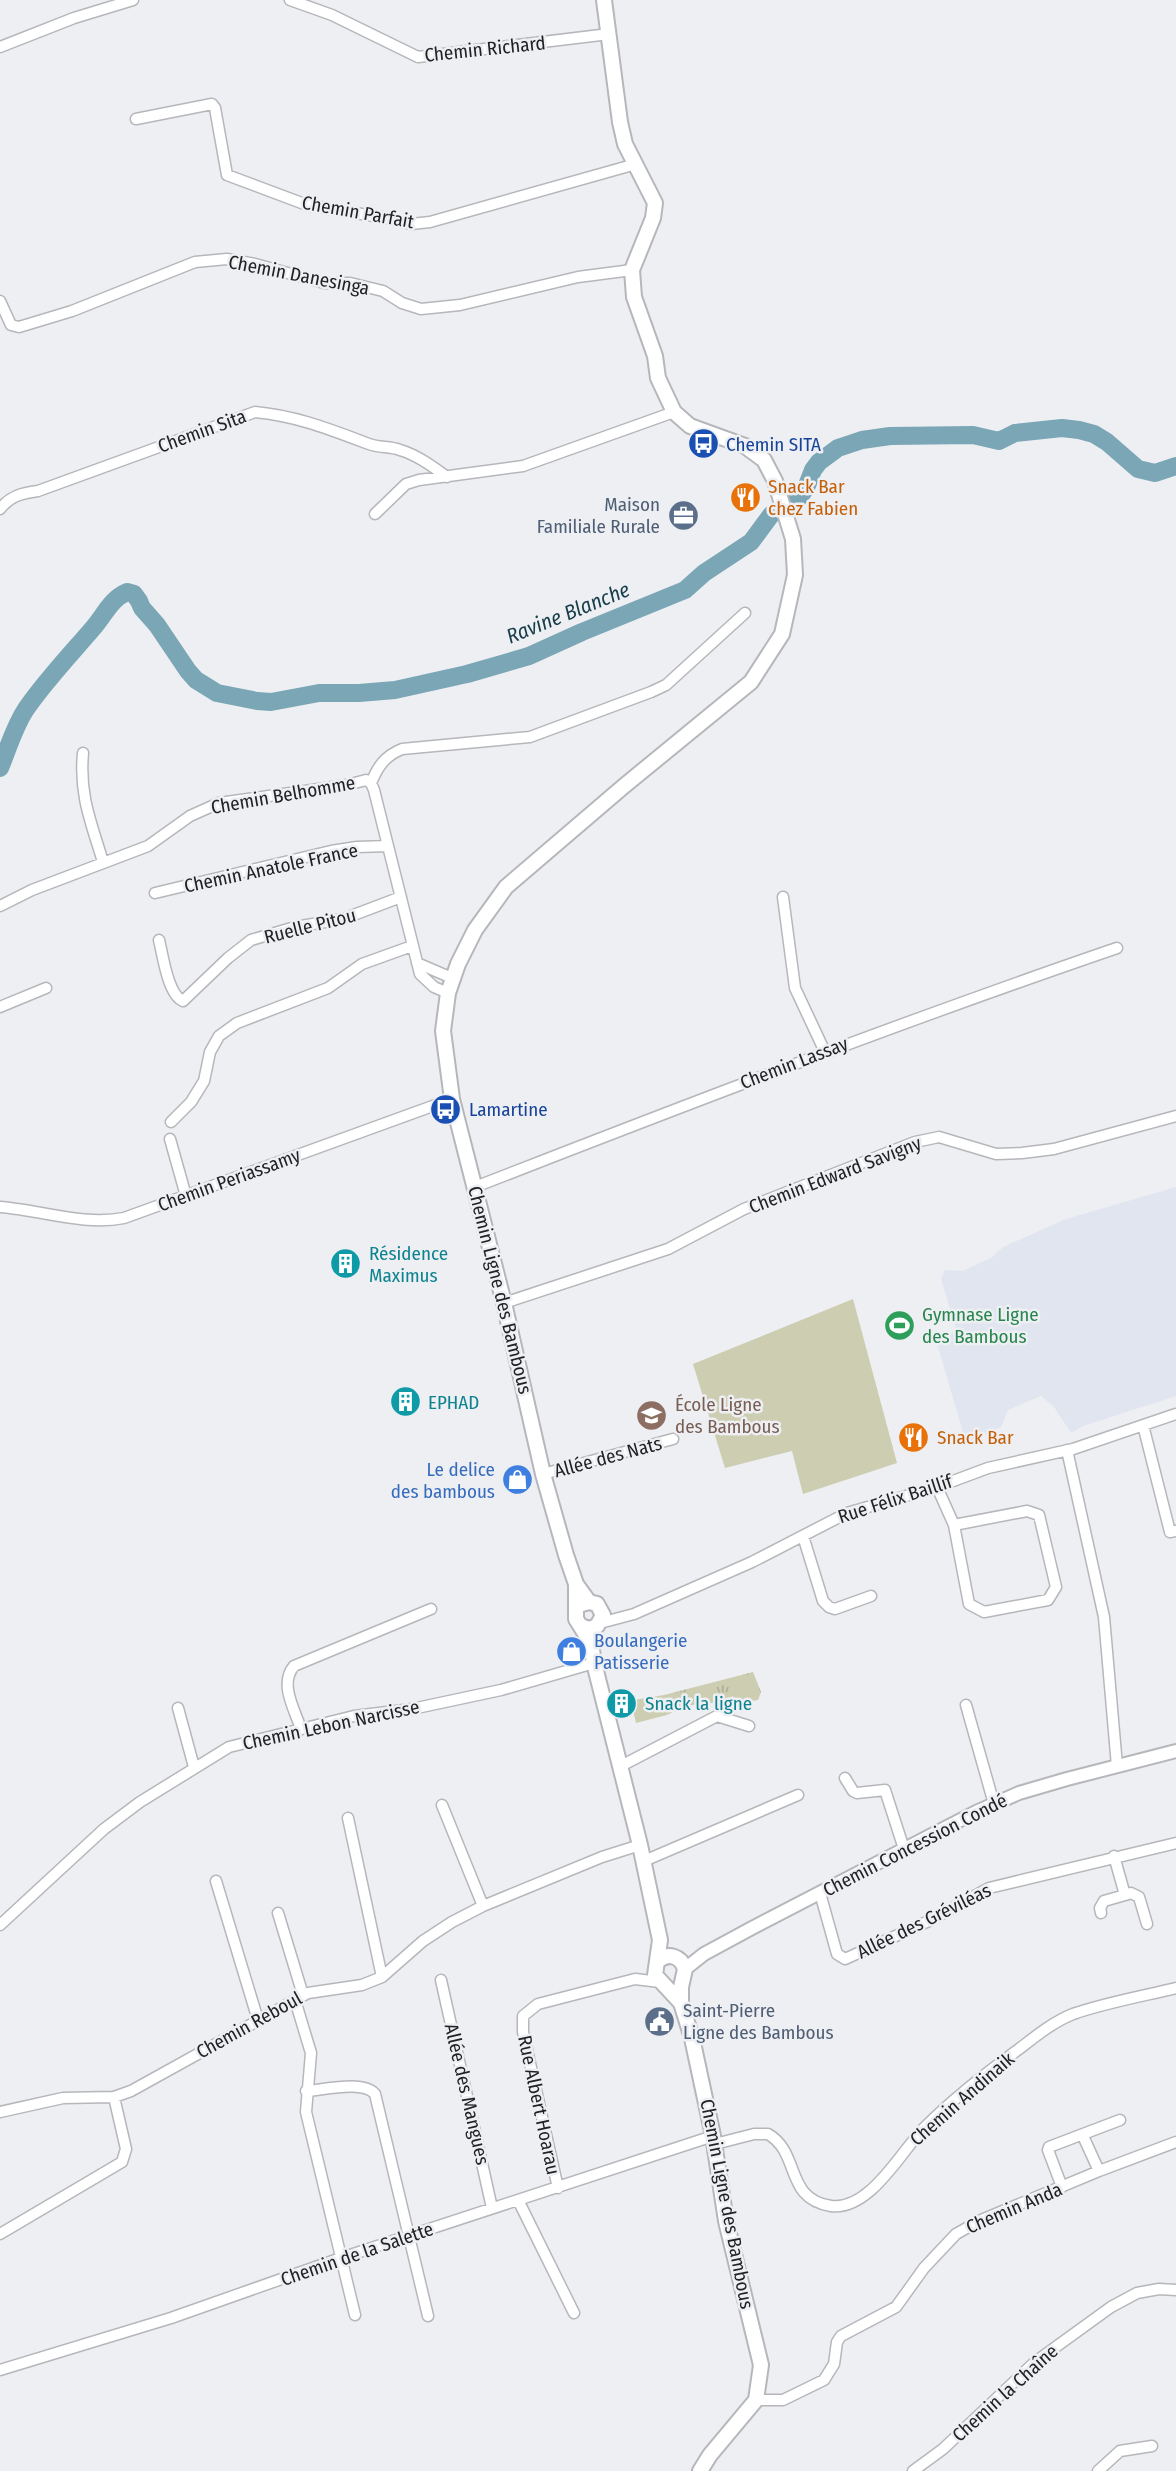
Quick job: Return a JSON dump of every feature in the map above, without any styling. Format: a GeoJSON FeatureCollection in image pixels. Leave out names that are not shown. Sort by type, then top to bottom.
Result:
{"type":"FeatureCollection","features":[{"type":"Feature","properties":{"kind":"main road"},"geometry":{"type":"LineString","coordinates":[[604,0],[625,144],[655,203],[653,218],[632,271],[634,297],[655,356],[658,378],[674,412]]}},
{"type":"Feature","properties":{"kind":"main road","name":"Chemin Ligne des Bambous"},"geometry":{"type":"LineString","coordinates":[[577,1611],[576,1584],[544,1475],[452,1099],[443,1031],[448,993],[453,978],[475,930],[500,894],[513,880],[751,682],[782,634],[795,575],[793,539],[775,481],[764,460],[751,449],[690,426],[674,412]]}},
{"type":"Feature","properties":{"kind":"main road","name":"Chemin Ligne des Bambous"},"geometry":{"type":"LineString","coordinates":[[576,1584],[594,1605]]}},
{"type":"Feature","properties":{"kind":"main road"},"geometry":{"type":"LineString","coordinates":[[591,1643],[603,1615],[594,1605],[581,1605],[576,1619],[591,1643],[619,1767],[640,1844],[660,1940],[655,1975],[662,1984],[674,1986],[681,1966]]}},
{"type":"Feature","properties":{"kind":"main road"},"geometry":{"type":"LineString","coordinates":[[581,1626],[589,1629],[599,1625]]}},
{"type":"Feature","properties":{"kind":"main road"},"geometry":{"type":"LineString","coordinates":[[660,1940],[681,1966]]}},
{"type":"Feature","properties":{"kind":"main road"},"geometry":{"type":"LineString","coordinates":[[657,1964],[665,1956],[681,1966]]}},
{"type":"Feature","properties":{"kind":"main road","name":"Chemin Ligne des Bambous"},"geometry":{"type":"LineString","coordinates":[[681,1966],[681,2003],[692,2038],[714,2140],[726,2221],[761,2365],[756,2400]]}},
{"type":"Feature","properties":{"kind":"main road","name":"Chemin Ligne des Bambous"},"geometry":{"type":"LineString","coordinates":[[662,1984],[681,2003]]}},
{"type":"Feature","properties":{"kind":"main road"},"geometry":{"type":"LineString","coordinates":[[700,2471],[756,2400]]}},
{"type":"Feature","properties":{"kind":"street"},"geometry":{"type":"LineString","coordinates":[[0,47],[74,18],[133,0]]}},
{"type":"Feature","properties":{"kind":"street","name":"Chemin Richard"},"geometry":{"type":"LineString","coordinates":[[290,0],[332,15],[418,57],[609,34]]}},
{"type":"Feature","properties":{"kind":"street","name":"Chemin Parfait"},"geometry":{"type":"LineString","coordinates":[[136,119],[212,104],[227,174],[307,205],[411,224],[430,222],[636,164]]}},
{"type":"Feature","properties":{"kind":"street","name":"Chemin Danesinga"},"geometry":{"type":"LineString","coordinates":[[0,301],[11,325],[19,327],[72,311],[195,262],[216,260],[255,264],[324,283],[350,283],[383,291],[402,303],[421,309],[460,305],[590,275],[632,271]]}},
{"type":"Feature","properties":{"kind":"street","name":"Chemin Sita"},"geometry":{"type":"LineString","coordinates":[[0,509],[7,500],[21,494],[38,491],[255,412],[289,415],[372,446],[399,449],[427,462],[446,477]]}},
{"type":"Feature","properties":{"kind":"street"},"geometry":{"type":"LineString","coordinates":[[375,514],[406,484],[523,466],[674,412]]}},
{"type":"Feature","properties":{"kind":"street"},"geometry":{"type":"LineString","coordinates":[[448,993],[425,980],[420,974],[372,787],[378,766],[393,753],[402,750],[530,737],[651,692],[666,685],[745,613]]}},
{"type":"Feature","properties":{"kind":"street"},"geometry":{"type":"LineString","coordinates":[[83,753],[83,795],[103,862]]}},
{"type":"Feature","properties":{"kind":"street","name":"Chemin Belhomme"},"geometry":{"type":"LineString","coordinates":[[0,906],[32,890],[148,846],[190,816],[219,803],[346,786],[366,780],[372,787]]}},
{"type":"Feature","properties":{"kind":"street","name":"Chemin Anatole France"},"geometry":{"type":"LineString","coordinates":[[155,893],[331,851],[388,846]]}},
{"type":"Feature","properties":{"kind":"street","name":"Ruelle Pitou"},"geometry":{"type":"LineString","coordinates":[[159,940],[172,992],[177,999],[183,1001],[251,940],[303,926],[344,919],[401,897]]}},
{"type":"Feature","properties":{"kind":"street"},"geometry":{"type":"LineString","coordinates":[[783,897],[795,988],[825,1052]]}},
{"type":"Feature","properties":{"kind":"street"},"geometry":{"type":"LineString","coordinates":[[171,1122],[191,1102],[204,1081],[210,1052],[219,1036],[237,1023],[328,988],[362,964],[412,946]]}},
{"type":"Feature","properties":{"kind":"street","name":"Chemin Lassay"},"geometry":{"type":"LineString","coordinates":[[475,1187],[825,1052],[1117,948]]}},
{"type":"Feature","properties":{"kind":"street"},"geometry":{"type":"LineString","coordinates":[[417,963],[453,978]]}},
{"type":"Feature","properties":{"kind":"street"},"geometry":{"type":"LineString","coordinates":[[0,1007],[46,988]]}},
{"type":"Feature","properties":{"kind":"street","name":"Chemin Periassamy"},"geometry":{"type":"LineString","coordinates":[[0,1207],[96,1221],[124,1218],[452,1099]]}},
{"type":"Feature","properties":{"kind":"street","name":"Chemin Edward Savigny"},"geometry":{"type":"LineString","coordinates":[[504,1303],[668,1250],[744,1209],[915,1142],[939,1138],[996,1154],[1022,1153],[1054,1149],[1176,1116]]}},
{"type":"Feature","properties":{"kind":"street"},"geometry":{"type":"LineString","coordinates":[[170,1139],[186,1196]]}},
{"type":"Feature","properties":{"kind":"street","name":"Rue Félix Baillif"},"geometry":{"type":"LineString","coordinates":[[599,1625],[634,1614],[752,1562],[847,1513],[937,1487],[988,1468],[1067,1450],[1176,1414]]}},
{"type":"Feature","properties":{"kind":"street"},"geometry":{"type":"LineString","coordinates":[[1143,1425],[1170,1532],[1176,1531]]}},
{"type":"Feature","properties":{"kind":"street","name":"Allée des Nats"},"geometry":{"type":"LineString","coordinates":[[544,1475],[673,1439]]}},
{"type":"Feature","properties":{"kind":"street"},"geometry":{"type":"LineString","coordinates":[[1067,1450],[1104,1617],[1117,1766]]}},
{"type":"Feature","properties":{"kind":"street"},"geometry":{"type":"LineString","coordinates":[[937,1487],[954,1525],[970,1604],[984,1612],[1048,1600],[1056,1587],[1039,1514],[1027,1511],[954,1525]]}},
{"type":"Feature","properties":{"kind":"street"},"geometry":{"type":"LineString","coordinates":[[803,1536],[822,1601],[829,1608],[835,1609],[871,1596]]}},
{"type":"Feature","properties":{"kind":"street"},"geometry":{"type":"LineString","coordinates":[[594,1605],[626,1615]]}},
{"type":"Feature","properties":{"kind":"street"},"geometry":{"type":"LineString","coordinates":[[301,1728],[286,1683],[287,1674],[294,1666],[431,1609]]}},
{"type":"Feature","properties":{"kind":"street","name":"Chemin Lebon Narcisse"},"geometry":{"type":"LineString","coordinates":[[0,1924],[104,1829],[194,1767],[237,1744],[354,1716],[412,1709],[501,1690],[594,1663]]}},
{"type":"Feature","properties":{"kind":"street"},"geometry":{"type":"LineString","coordinates":[[966,1705],[993,1804]]}},
{"type":"Feature","properties":{"kind":"street"},"geometry":{"type":"LineString","coordinates":[[178,1709],[194,1767]]}},
{"type":"Feature","properties":{"kind":"street"},"geometry":{"type":"LineString","coordinates":[[619,1767],[717,1716],[749,1726]]}},
{"type":"Feature","properties":{"kind":"street","name":"Chemin Concession Condé"},"geometry":{"type":"LineString","coordinates":[[681,1966],[993,1804],[1031,1789],[1176,1751]]}},
{"type":"Feature","properties":{"kind":"street"},"geometry":{"type":"LineString","coordinates":[[845,1778],[857,1793],[885,1790],[904,1849]]}},
{"type":"Feature","properties":{"kind":"street"},"geometry":{"type":"LineString","coordinates":[[643,1861],[798,1795]]}},
{"type":"Feature","properties":{"kind":"street"},"geometry":{"type":"LineString","coordinates":[[442,1805],[483,1906]]}},
{"type":"Feature","properties":{"kind":"street"},"geometry":{"type":"LineString","coordinates":[[348,1818],[382,1977]]}},
{"type":"Feature","properties":{"kind":"street","name":"Allée des Gréviléas"},"geometry":{"type":"LineString","coordinates":[[820,1893],[837,1954],[845,1959],[931,1920],[989,1888],[1176,1843]]}},
{"type":"Feature","properties":{"kind":"street","name":"Chemin Reboul"},"geometry":{"type":"LineString","coordinates":[[0,2112],[63,2098],[114,2097],[131,2091],[299,1998],[317,1990],[362,1985],[382,1977],[423,1941],[483,1906],[640,1844]]}},
{"type":"Feature","properties":{"kind":"street"},"geometry":{"type":"LineString","coordinates":[[1114,1856],[1125,1895]]}},
{"type":"Feature","properties":{"kind":"street"},"geometry":{"type":"LineString","coordinates":[[216,1881],[258,2021]]}},
{"type":"Feature","properties":{"kind":"street"},"geometry":{"type":"LineString","coordinates":[[1101,1913],[1100,1908],[1104,1901],[1131,1893],[1139,1897],[1147,1924]]}},
{"type":"Feature","properties":{"kind":"street"},"geometry":{"type":"LineString","coordinates":[[278,1913],[309,2044],[311,2060],[306,2112],[355,2315]]}},
{"type":"Feature","properties":{"kind":"street","name":"Rue Albert Hoarau"},"geometry":{"type":"LineString","coordinates":[[558,2188],[523,2032],[523,2016],[538,2004],[635,1979],[657,1964]]}},
{"type":"Feature","properties":{"kind":"street","name":"Rue Albert Hoarau"},"geometry":{"type":"LineString","coordinates":[[635,1979],[662,1984]]}},
{"type":"Feature","properties":{"kind":"street","name":"Allée des Mangues"},"geometry":{"type":"LineString","coordinates":[[441,1980],[492,2208]]}},
{"type":"Feature","properties":{"kind":"street","name":"Chemin Andinaik"},"geometry":{"type":"LineString","coordinates":[[714,2140],[768,2134],[782,2148],[794,2179],[808,2197],[834,2206],[848,2205],[861,2200],[872,2190],[909,2145],[960,2095],[1047,2028],[1070,2015],[1093,2007],[1176,1988]]}},
{"type":"Feature","properties":{"kind":"street"},"geometry":{"type":"LineString","coordinates":[[306,2091],[360,2086],[371,2089],[375,2094],[428,2316]]}},
{"type":"Feature","properties":{"kind":"street"},"geometry":{"type":"LineString","coordinates":[[0,2234],[122,2162],[126,2149],[114,2097]]}},
{"type":"Feature","properties":{"kind":"street"},"geometry":{"type":"LineString","coordinates":[[1062,2188],[1048,2150],[1052,2146],[1120,2120]]}},
{"type":"Feature","properties":{"kind":"street"},"geometry":{"type":"LineString","coordinates":[[1083,2136],[1099,2171]]}},
{"type":"Feature","properties":{"kind":"street","name":"Chemin de la Salette"},"geometry":{"type":"LineString","coordinates":[[0,2370],[171,2318],[492,2208],[714,2140]]}},
{"type":"Feature","properties":{"kind":"street","name":"Chemin Anda"},"geometry":{"type":"LineString","coordinates":[[756,2400],[783,2400],[824,2380],[834,2364],[837,2342],[841,2336],[896,2307],[923,2268],[956,2234],[981,2220],[1176,2142]]}},
{"type":"Feature","properties":{"kind":"street"},"geometry":{"type":"LineString","coordinates":[[518,2200],[574,2313]]}},
{"type":"Feature","properties":{"kind":"street","name":"Chemin la Chaîne"},"geometry":{"type":"LineString","coordinates":[[913,2471],[943,2449],[1035,2362],[1111,2307],[1137,2293],[1159,2289],[1176,2290]]}},
{"type":"Feature","properties":{"kind":"street"},"geometry":{"type":"LineString","coordinates":[[1098,2471],[1120,2451],[1152,2446]]}},
{"type":"Feature","properties":{"kind":"shaded area"},"geometry":{"type":"Polygon","coordinates":[[[1176,1187],[1176,1396],[1083,1426],[1071,1433],[1054,1407],[1041,1396],[1008,1410],[1001,1427],[966,1443],[935,1336],[957,1332],[941,1279],[945,1270],[963,1271],[991,1258],[1003,1247],[1066,1219],[1176,1187]]]}},
{"type":"Feature","properties":{"kind":"green space"},"geometry":{"type":"Polygon","coordinates":[[[853,1299],[897,1463],[803,1494],[792,1451],[725,1468],[693,1364],[853,1299]]]}},
{"type":"Feature","properties":{"kind":"green space"},"geometry":{"type":"Polygon","coordinates":[[[753,1672],[761,1692],[758,1700],[697,1704],[667,1715],[664,1695],[753,1672]]]}},
{"type":"Feature","properties":{"kind":"green space"},"geometry":{"type":"Polygon","coordinates":[[[664,1695],[667,1715],[636,1723],[632,1706],[634,1700],[664,1695]]]}},
{"type":"Feature","properties":{"kind":"waterway","name":"Ravine Blanche"},"geometry":{"type":"LineString","coordinates":[[0,768],[26,709],[112,603],[127,592],[134,594],[196,680],[217,693],[271,702],[319,693],[395,690],[467,674],[529,656],[685,590],[704,573],[751,542],[771,515],[780,508],[794,504],[806,488],[819,462],[838,448],[862,440],[890,436],[973,435],[999,441],[1015,433],[1062,428],[1094,434],[1138,469],[1155,473],[1176,466]]}},
{"type":"Feature","properties":{"kind":"place","name":"Chemin SITA"},"geometry":{"type":"Point","coordinates":[703,444]}},
{"type":"Feature","properties":{"kind":"place","name":"Snack Bar chez Fabien"},"geometry":{"type":"Point","coordinates":[745,497]}},
{"type":"Feature","properties":{"kind":"place","name":"Maison Familiale Rurale"},"geometry":{"type":"Point","coordinates":[683,515]}},
{"type":"Feature","properties":{"kind":"place","name":"Lamartine"},"geometry":{"type":"Point","coordinates":[446,1109]}},
{"type":"Feature","properties":{"kind":"place","name":"Résidence Maximus"},"geometry":{"type":"Point","coordinates":[346,1264]}},
{"type":"Feature","properties":{"kind":"place","name":"Gymnase Ligne des Bambous"},"geometry":{"type":"Point","coordinates":[899,1325]}},
{"type":"Feature","properties":{"kind":"place","name":"EPHAD"},"geometry":{"type":"Point","coordinates":[405,1402]}},
{"type":"Feature","properties":{"kind":"place","name":"École Ligne des Bambous"},"geometry":{"type":"Point","coordinates":[652,1415]}},
{"type":"Feature","properties":{"kind":"place","name":"Snack Bar"},"geometry":{"type":"Point","coordinates":[914,1437]}},
{"type":"Feature","properties":{"kind":"place","name":"Le delice des bambous"},"geometry":{"type":"Point","coordinates":[518,1480]}},
{"type":"Feature","properties":{"kind":"place","name":"Boulangerie Patisserie"},"geometry":{"type":"Point","coordinates":[571,1651]}},
{"type":"Feature","properties":{"kind":"place","name":"Snack la ligne"},"geometry":{"type":"Point","coordinates":[622,1703]}},
{"type":"Feature","properties":{"kind":"place","name":"Saint-Pierre Ligne des Bambous"},"geometry":{"type":"Point","coordinates":[660,2021]}}]}
